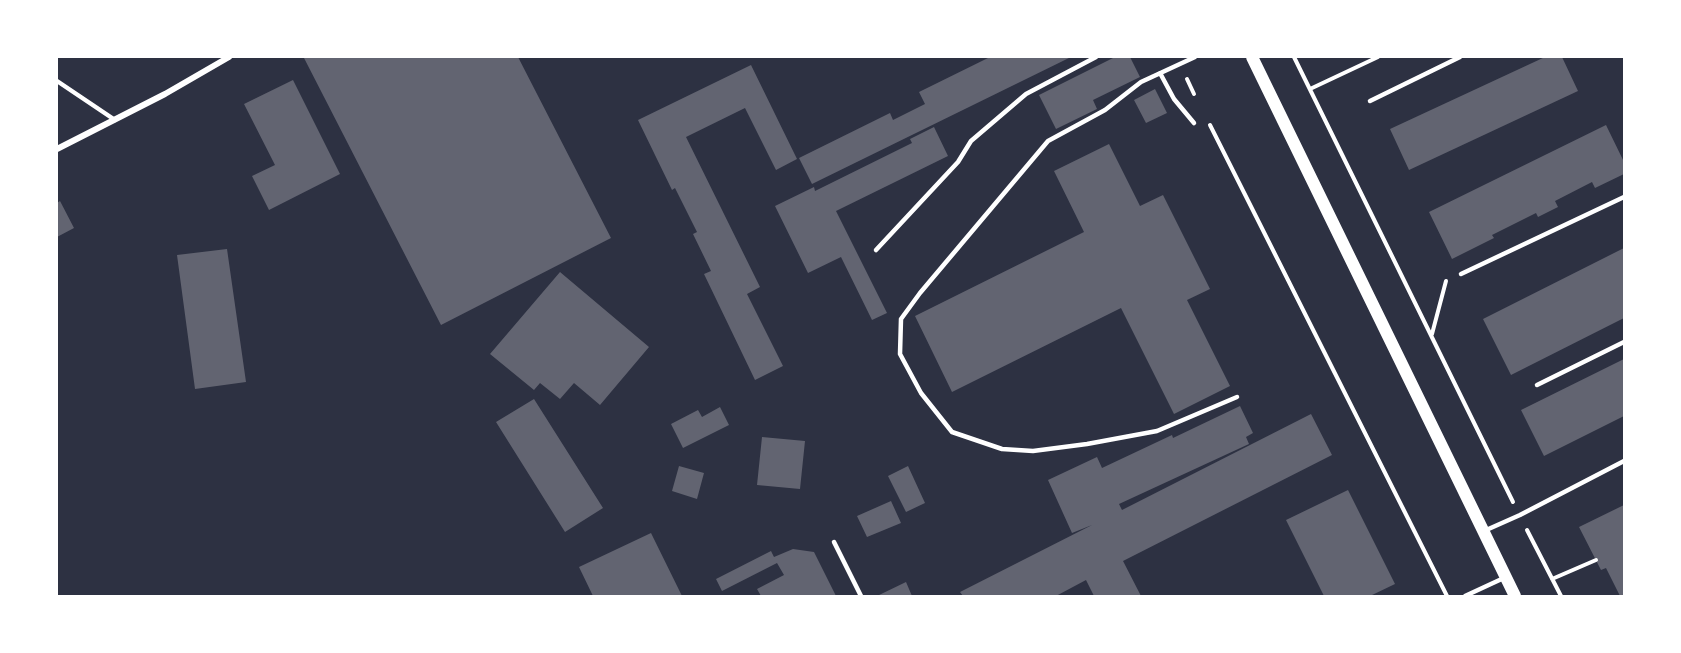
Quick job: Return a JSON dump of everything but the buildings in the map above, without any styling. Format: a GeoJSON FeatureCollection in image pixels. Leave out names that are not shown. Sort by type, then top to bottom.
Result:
{"type":"FeatureCollection","features":[{"type":"Feature","properties":{"kind":"main road"},"geometry":{"type":"LineString","coordinates":[[1252,57],[1515,596]]}},
{"type":"Feature","properties":{"kind":"street"},"geometry":{"type":"LineString","coordinates":[[57,149],[165,94],[229,57]]}},
{"type":"Feature","properties":{"kind":"lane"},"geometry":{"type":"LineString","coordinates":[[876,250],[958,162],[971,141],[1026,94],[1096,57]]}},
{"type":"Feature","properties":{"kind":"lane"},"geometry":{"type":"LineString","coordinates":[[1195,57],[1142,82],[1105,110],[1048,141],[920,293],[902,320],[900,354],[921,393],[952,432],[1002,449],[1033,451],[1157,431],[1236,397]]}},
{"type":"Feature","properties":{"kind":"lane"},"geometry":{"type":"LineString","coordinates":[[1370,101],[1460,57]]}},
{"type":"Feature","properties":{"kind":"lane"},"geometry":{"type":"LineString","coordinates":[[1160,73],[1174,99],[1194,123]]}},
{"type":"Feature","properties":{"kind":"lane"},"geometry":{"type":"LineString","coordinates":[[57,81],[115,120]]}},
{"type":"Feature","properties":{"kind":"lane"},"geometry":{"type":"LineString","coordinates":[[1461,274],[1624,197]]}},
{"type":"Feature","properties":{"kind":"lane"},"geometry":{"type":"LineString","coordinates":[[1537,385],[1624,342]]}},
{"type":"Feature","properties":{"kind":"lane"},"geometry":{"type":"LineString","coordinates":[[1484,531],[1624,461]]}},
{"type":"Feature","properties":{"kind":"lane"},"geometry":{"type":"LineString","coordinates":[[834,542],[861,596]]}},
{"type":"Feature","properties":{"kind":"lane"},"geometry":{"type":"LineString","coordinates":[[1465,596],[1506,577]]}},
{"type":"Feature","properties":{"kind":"path"},"geometry":{"type":"LineString","coordinates":[[1294,57],[1561,596]]}},
{"type":"Feature","properties":{"kind":"path"},"geometry":{"type":"LineString","coordinates":[[1310,89],[1378,57]]}},
{"type":"Feature","properties":{"kind":"path"},"geometry":{"type":"LineString","coordinates":[[1179,64],[1195,96]]}},
{"type":"Feature","properties":{"kind":"path"},"geometry":{"type":"LineString","coordinates":[[1206,117],[1447,596]]}},
{"type":"Feature","properties":{"kind":"path"},"geometry":{"type":"LineString","coordinates":[[1431,335],[1445,281],[1461,274]]}},
{"type":"Feature","properties":{"kind":"path"},"geometry":{"type":"LineString","coordinates":[[1552,579],[1596,560]]}}]}
